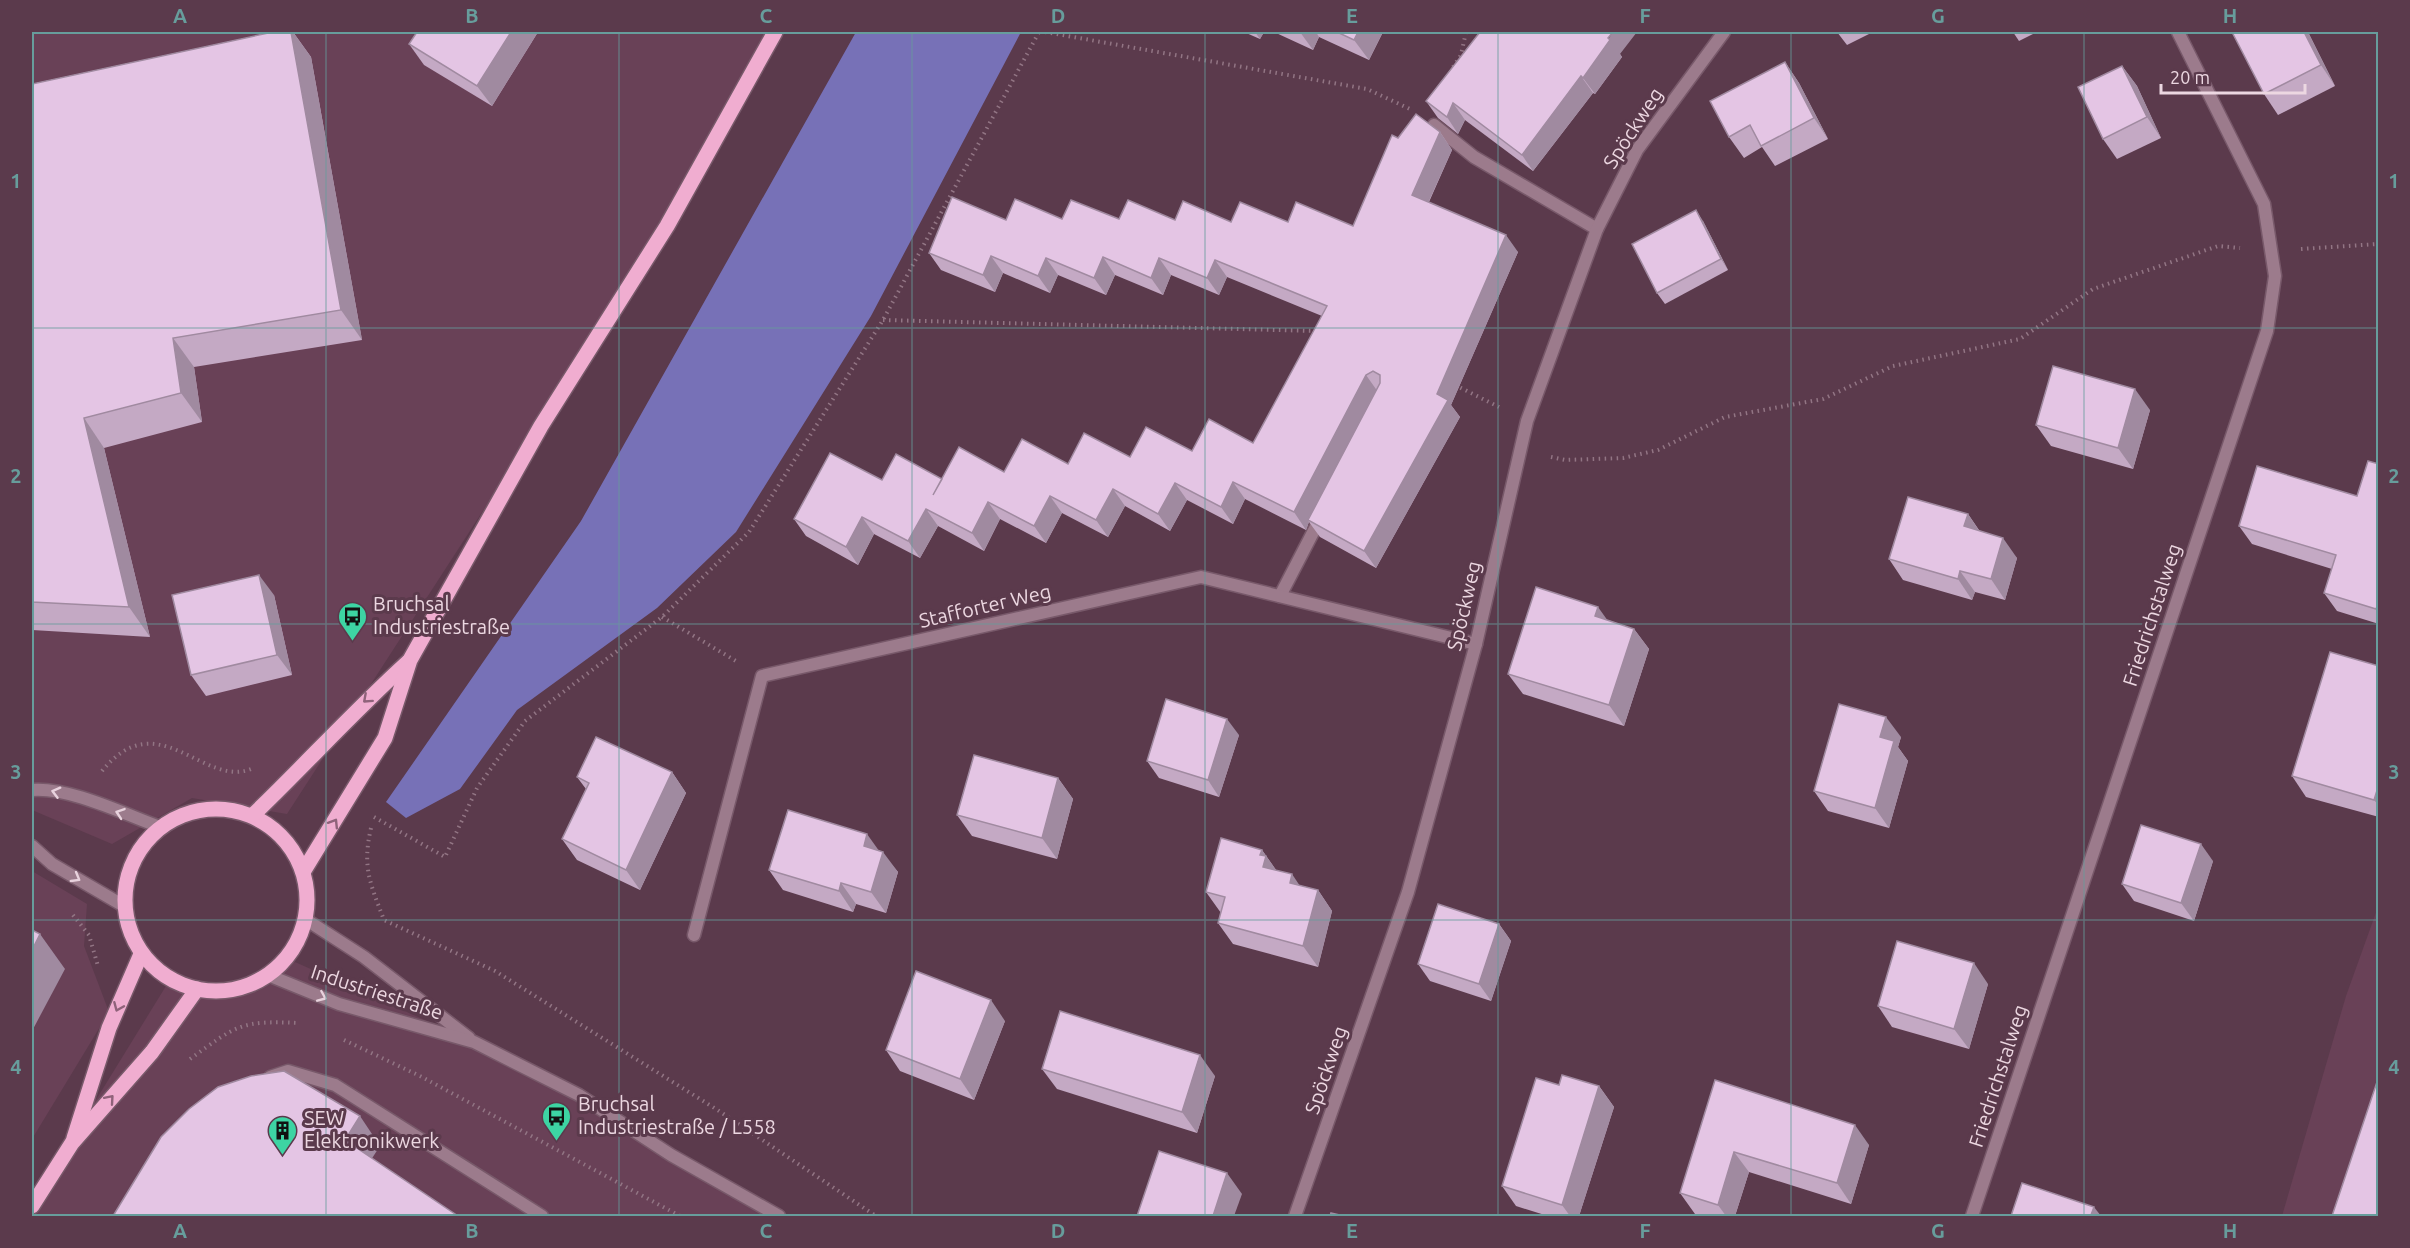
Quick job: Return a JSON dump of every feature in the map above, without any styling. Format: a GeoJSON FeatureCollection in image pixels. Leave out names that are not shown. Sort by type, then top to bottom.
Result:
{"type":"FeatureCollection","features":[{"type":"Feature","properties":{"kind":"main road"},"geometry":{"type":"LineString","coordinates":[[303,872],[385,738],[410,660],[541,426],[667,226],[775,32]]}},
{"type":"Feature","properties":{"kind":"main road"},"geometry":{"type":"LineString","coordinates":[[253,815],[352,713],[410,660]]}},
{"type":"Feature","properties":{"kind":"main road"},"geometry":{"type":"LineString","coordinates":[[218,808],[253,815],[272,827],[291,847],[303,872],[307,895],[305,918],[291,950],[268,975],[246,986],[222,991],[197,990],[176,982],[156,970],[141,954],[129,931],[124,906],[127,876],[140,848],[160,827],[187,813],[218,808]]}},
{"type":"Feature","properties":{"kind":"main road"},"geometry":{"type":"LineString","coordinates":[[72,1143],[109,1028],[141,954]]}},
{"type":"Feature","properties":{"kind":"main road"},"geometry":{"type":"LineString","coordinates":[[32,1206],[72,1143],[152,1052],[197,990]]}},
{"type":"Feature","properties":{"kind":"street","name":"Spöckweg"},"geometry":{"type":"LineString","coordinates":[[1295,1216],[1408,892],[1476,644],[1527,421],[1597,229],[1637,150],[1724,32]]}},
{"type":"Feature","properties":{"kind":"street","name":"Friedrichstalweg"},"geometry":{"type":"LineString","coordinates":[[1972,1216],[2267,331],[2275,276],[2264,204],[2178,32]]}},
{"type":"Feature","properties":{"kind":"street"},"geometry":{"type":"LineString","coordinates":[[1434,125],[1479,160],[1597,229]]}},
{"type":"Feature","properties":{"kind":"street"},"geometry":{"type":"LineString","coordinates":[[1280,596],[1329,501]]}},
{"type":"Feature","properties":{"kind":"street","name":"Stafforter Weg"},"geometry":{"type":"LineString","coordinates":[[762,676],[1201,577],[1476,644]]}},
{"type":"Feature","properties":{"kind":"street"},"geometry":{"type":"LineString","coordinates":[[694,935],[762,676]]}},
{"type":"Feature","properties":{"kind":"street"},"geometry":{"type":"LineString","coordinates":[[32,790],[44,789],[80,798],[160,827]]}},
{"type":"Feature","properties":{"kind":"street"},"geometry":{"type":"LineString","coordinates":[[32,846],[52,864],[124,906]]}},
{"type":"Feature","properties":{"kind":"street","name":"Industriestraße"},"geometry":{"type":"LineString","coordinates":[[305,918],[364,957],[474,1042],[579,1095],[671,1155],[779,1216]]}},
{"type":"Feature","properties":{"kind":"street","name":"Industriestraße"},"geometry":{"type":"LineString","coordinates":[[268,975],[339,1004],[474,1042]]}},
{"type":"Feature","properties":{"kind":"street"},"geometry":{"type":"LineString","coordinates":[[255,1081],[288,1071],[335,1085],[542,1216]]}},
{"type":"Feature","properties":{"kind":"path"},"geometry":{"type":"LineString","coordinates":[[876,1216],[716,1109],[495,971],[384,920],[371,888],[365,855],[374,817],[445,857],[477,788],[525,721],[662,617],[749,532],[883,320],[1039,32]]}},
{"type":"Feature","properties":{"kind":"path"},"geometry":{"type":"LineString","coordinates":[[1045,32],[1367,89],[1421,115],[1434,125]]}},
{"type":"Feature","properties":{"kind":"path"},"geometry":{"type":"LineString","coordinates":[[1450,72],[1461,55],[1466,32]]}},
{"type":"Feature","properties":{"kind":"path"},"geometry":{"type":"LineString","coordinates":[[1520,451],[1565,460],[1623,458],[1658,450],[1725,417],[1823,399],[1893,366],[2020,339],[2093,289],[2218,246],[2271,252],[2379,244]]}},
{"type":"Feature","properties":{"kind":"path"},"geometry":{"type":"LineString","coordinates":[[883,320],[1329,332]]}},
{"type":"Feature","properties":{"kind":"path"},"geometry":{"type":"LineString","coordinates":[[1453,384],[1527,421]]}},
{"type":"Feature","properties":{"kind":"path"},"geometry":{"type":"LineString","coordinates":[[662,617],[762,676]]}},
{"type":"Feature","properties":{"kind":"path"},"geometry":{"type":"LineString","coordinates":[[80,798],[113,757],[140,743],[165,746],[226,770]]}},
{"type":"Feature","properties":{"kind":"path"},"geometry":{"type":"LineString","coordinates":[[72,912],[89,935],[99,963],[97,974]]}},
{"type":"Feature","properties":{"kind":"path"},"geometry":{"type":"LineString","coordinates":[[181,1066],[233,1028],[261,1021],[302,1023]]}},
{"type":"Feature","properties":{"kind":"path"},"geometry":{"type":"LineString","coordinates":[[335,1036],[420,1076],[680,1216]]}},
{"type":"Feature","properties":{"kind":"shaded area"},"geometry":{"type":"Polygon","coordinates":[[[32,32],[775,32],[667,226],[287,814],[192,798],[112,844],[32,810],[32,32]]]}},
{"type":"Feature","properties":{"kind":"shaded area"},"geometry":{"type":"Polygon","coordinates":[[[856,32],[1021,32],[871,316],[736,532],[657,608],[517,710],[460,789],[406,818],[386,802],[581,521],[856,32]]]}},
{"type":"Feature","properties":{"kind":"shaded area"},"geometry":{"type":"Polygon","coordinates":[[[32,871],[87,904],[84,946],[109,1012],[32,1139],[32,871]]]}},
{"type":"Feature","properties":{"kind":"shaded area"},"geometry":{"type":"Polygon","coordinates":[[[2378,907],[2378,1216],[2282,1216],[2346,996],[2378,907]]]}},
{"type":"Feature","properties":{"kind":"shaded area"},"geometry":{"type":"Polygon","coordinates":[[[295,962],[474,1042],[579,1095],[779,1216],[32,1216],[32,1204],[166,986],[227,992],[295,962]]]}},
{"type":"Feature","properties":{"kind":"building"},"geometry":{"type":"Polygon","coordinates":[[[273,32],[291,32],[341,310],[173,338],[181,393],[84,418],[129,607],[32,602],[32,84],[273,32]]]}},
{"type":"Feature","properties":{"kind":"building"},"geometry":{"type":"Polygon","coordinates":[[[417,32],[511,32],[477,86],[409,44],[417,32]]]}},
{"type":"Feature","properties":{"kind":"building"},"geometry":{"type":"Polygon","coordinates":[[[1337,32],[1358,32],[1354,40],[1337,32]]]}},
{"type":"Feature","properties":{"kind":"building"},"geometry":{"type":"Polygon","coordinates":[[[1480,32],[1613,32],[1608,38],[1610,40],[1583,78],[1581,76],[1522,155],[1453,103],[1447,117],[1426,101],[1480,32]]]}},
{"type":"Feature","properties":{"kind":"building"},"geometry":{"type":"Polygon","coordinates":[[[2232,32],[2304,32],[2321,65],[2264,94],[2232,32]]]}},
{"type":"Feature","properties":{"kind":"building"},"geometry":{"type":"Polygon","coordinates":[[[1785,62],[1814,118],[1761,146],[1750,125],[1729,137],[1710,101],[1785,62]]]}},
{"type":"Feature","properties":{"kind":"building"},"geometry":{"type":"Polygon","coordinates":[[[2122,66],[2147,117],[2103,139],[2078,87],[2122,66]]]}},
{"type":"Feature","properties":{"kind":"building"},"geometry":{"type":"Polygon","coordinates":[[[1416,114],[1440,132],[1412,195],[1506,235],[1437,394],[1448,400],[1364,551],[1308,520],[1380,383],[1380,375],[1373,371],[1366,375],[1294,512],[1233,482],[1221,507],[1175,483],[1158,514],[1113,489],[1096,520],[1050,496],[1034,526],[988,502],[972,533],[926,509],[908,541],[862,517],[846,547],[794,519],[830,453],[882,480],[896,454],[942,479],[959,447],[1004,472],[1022,439],[1068,464],[1084,433],[1130,457],[1146,427],[1192,451],[1209,419],[1253,443],[1327,306],[1215,260],[1207,278],[1159,258],[1151,278],[1103,257],[1094,278],[1046,258],[1038,276],[991,256],[983,275],[929,253],[952,197],[1006,220],[1015,199],[1062,219],[1071,200],[1119,219],[1128,200],[1175,220],[1183,201],[1231,222],[1240,202],[1288,222],[1296,202],[1353,226],[1392,135],[1398,138],[1416,114]]]}},
{"type":"Feature","properties":{"kind":"building"},"geometry":{"type":"Polygon","coordinates":[[[1696,210],[1721,259],[1657,293],[1632,244],[1696,210]]]}},
{"type":"Feature","properties":{"kind":"building"},"geometry":{"type":"Polygon","coordinates":[[[2053,366],[2135,389],[2118,448],[2036,425],[2053,366]]]}},
{"type":"Feature","properties":{"kind":"building"},"geometry":{"type":"Polygon","coordinates":[[[2368,461],[2379,464],[2379,601],[2376,609],[2324,593],[2336,555],[2239,526],[2257,466],[2357,496],[2368,461]]]}},
{"type":"Feature","properties":{"kind":"building"},"geometry":{"type":"Polygon","coordinates":[[[1908,497],[1968,514],[1964,526],[2003,538],[1991,579],[1960,571],[1958,579],[1889,559],[1908,497]]]}},
{"type":"Feature","properties":{"kind":"building"},"geometry":{"type":"Polygon","coordinates":[[[259,575],[277,655],[191,675],[172,595],[259,575]]]}},
{"type":"Feature","properties":{"kind":"building"},"geometry":{"type":"Polygon","coordinates":[[[1536,587],[1598,607],[1595,616],[1634,629],[1609,705],[1508,674],[1536,587]]]}},
{"type":"Feature","properties":{"kind":"building"},"geometry":{"type":"Polygon","coordinates":[[[2330,652],[2379,666],[2379,784],[2374,800],[2292,776],[2330,652]]]}},
{"type":"Feature","properties":{"kind":"building"},"geometry":{"type":"Polygon","coordinates":[[[1166,699],[1227,719],[1208,780],[1147,761],[1166,699]]]}},
{"type":"Feature","properties":{"kind":"building"},"geometry":{"type":"Polygon","coordinates":[[[1839,704],[1886,717],[1880,737],[1894,741],[1875,808],[1814,791],[1839,704]]]}},
{"type":"Feature","properties":{"kind":"building"},"geometry":{"type":"Polygon","coordinates":[[[596,737],[672,772],[626,870],[562,839],[589,783],[577,777],[596,737]]]}},
{"type":"Feature","properties":{"kind":"building"},"geometry":{"type":"Polygon","coordinates":[[[974,755],[1058,778],[1042,838],[957,815],[974,755]]]}},
{"type":"Feature","properties":{"kind":"building"},"geometry":{"type":"Polygon","coordinates":[[[788,810],[867,834],[864,846],[883,852],[871,892],[841,883],[839,891],[769,870],[788,810]]]}},
{"type":"Feature","properties":{"kind":"building"},"geometry":{"type":"Polygon","coordinates":[[[2141,825],[2201,844],[2181,903],[2122,884],[2141,825]]]}},
{"type":"Feature","properties":{"kind":"building"},"geometry":{"type":"Polygon","coordinates":[[[1221,838],[1262,850],[1260,855],[1266,856],[1263,867],[1292,874],[1290,883],[1318,890],[1303,946],[1218,923],[1225,897],[1206,892],[1221,838]]]}},
{"type":"Feature","properties":{"kind":"building"},"geometry":{"type":"Polygon","coordinates":[[[1438,904],[1499,924],[1479,984],[1418,964],[1438,904]]]}},
{"type":"Feature","properties":{"kind":"building"},"geometry":{"type":"Polygon","coordinates":[[[32,930],[40,934],[32,950],[32,930]]]}},
{"type":"Feature","properties":{"kind":"building"},"geometry":{"type":"Polygon","coordinates":[[[1897,941],[1974,963],[1954,1029],[1878,1006],[1897,941]]]}},
{"type":"Feature","properties":{"kind":"building"},"geometry":{"type":"Polygon","coordinates":[[[916,971],[991,1000],[960,1079],[886,1050],[916,971]]]}},
{"type":"Feature","properties":{"kind":"building"},"geometry":{"type":"Polygon","coordinates":[[[1060,1011],[1200,1055],[1182,1112],[1042,1069],[1060,1011]]]}},
{"type":"Feature","properties":{"kind":"building","name":"SEW Elektronikwerk"},"geometry":{"type":"Polygon","coordinates":[[[284,1071],[360,1116],[345,1140],[458,1216],[113,1216],[161,1137],[189,1109],[218,1087],[251,1076],[284,1071]]]}},
{"type":"Feature","properties":{"kind":"building"},"geometry":{"type":"Polygon","coordinates":[[[1562,1075],[1599,1086],[1562,1205],[1502,1186],[1536,1078],[1559,1085],[1562,1075]]]}},
{"type":"Feature","properties":{"kind":"building"},"geometry":{"type":"Polygon","coordinates":[[[2379,1076],[2379,1216],[2332,1216],[2379,1076]]]}},
{"type":"Feature","properties":{"kind":"building"},"geometry":{"type":"Polygon","coordinates":[[[1715,1080],[1855,1125],[1837,1183],[1734,1152],[1718,1205],[1680,1193],[1715,1080]]]}},
{"type":"Feature","properties":{"kind":"building"},"geometry":{"type":"Polygon","coordinates":[[[1159,1151],[1227,1173],[1213,1216],[1137,1216],[1159,1151]]]}},
{"type":"Feature","properties":{"kind":"building"},"geometry":{"type":"Polygon","coordinates":[[[2022,1183],[2094,1207],[2091,1215],[2096,1216],[2011,1216],[2022,1183]]]}},
{"type":"Feature","properties":{"kind":"place","name":"Bruchsal Industriestraße"},"geometry":{"type":"Point","coordinates":[352,642]}},
{"type":"Feature","properties":{"kind":"place","name":"Bruchsal Industriestraße / L558"},"geometry":{"type":"Point","coordinates":[557,1142]}},
{"type":"Feature","properties":{"kind":"place","name":"SEW Elektronikwerk"},"geometry":{"type":"Point","coordinates":[283,1156]}}]}
